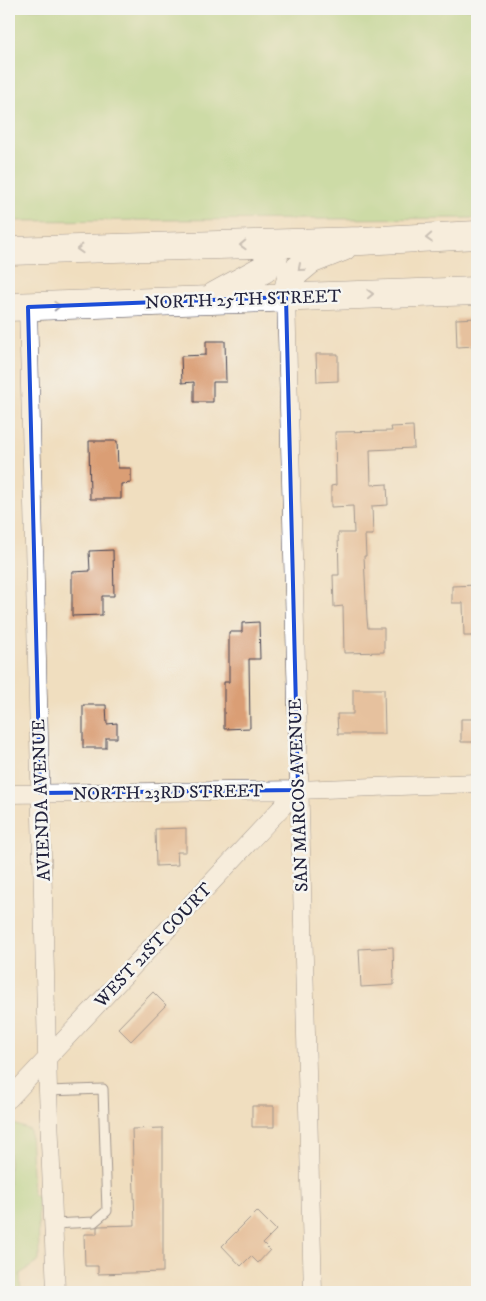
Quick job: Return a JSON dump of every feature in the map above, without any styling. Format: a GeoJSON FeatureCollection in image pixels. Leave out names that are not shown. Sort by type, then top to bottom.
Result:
{"type":"FeatureCollection","features":[{"type":"Feature","properties":{"kind":"main road"},"geometry":{"type":"LineString","coordinates":[[9,251],[276,244],[477,236]]}},
{"type":"Feature","properties":{"kind":"main road"},"geometry":{"type":"LineString","coordinates":[[286,297],[292,275],[310,260],[361,241]]}},
{"type":"Feature","properties":{"kind":"main road"},"geometry":{"type":"LineString","coordinates":[[206,300],[264,269],[274,256],[276,244]]}},
{"type":"Feature","properties":{"kind":"main road","name":"NORTH 25TH STREET"},"geometry":{"type":"LineString","coordinates":[[19,307],[477,291]]}},
{"type":"Feature","properties":{"kind":"street","name":"SAN MARCOS AVENUE"},"geometry":{"type":"LineString","coordinates":[[286,297],[313,1292]]}},
{"type":"Feature","properties":{"kind":"street","name":"AVIENDA AVENUE"},"geometry":{"type":"LineString","coordinates":[[19,307],[40,793],[48,1091],[56,1292]]}},
{"type":"Feature","properties":{"kind":"street","name":"NORTH 23RD STREET"},"geometry":{"type":"LineString","coordinates":[[9,794],[298,790],[477,783]]}},
{"type":"Feature","properties":{"kind":"street","name":"WEST 21ST COURT"},"geometry":{"type":"LineString","coordinates":[[9,1099],[298,790]]}},
{"type":"Feature","properties":{"kind":"lane"},"geometry":{"type":"LineString","coordinates":[[48,1091],[103,1089],[107,1211],[94,1222],[53,1224]]}},
{"type":"Feature","properties":{"kind":"highlighted area"},"geometry":{"type":"Polygon","coordinates":[[[286,297],[298,790],[40,793],[28,307],[286,297]]]}},
{"type":"Feature","properties":{"kind":"green space"},"geometry":{"type":"Polygon","coordinates":[[[9,9],[477,9],[477,218],[9,221],[9,9]]]}},
{"type":"Feature","properties":{"kind":"green space"},"geometry":{"type":"Polygon","coordinates":[[[14,1124],[30,1130],[33,1195],[38,1197],[39,1261],[20,1274],[21,1292],[9,1292],[9,1129],[14,1124]]]}},
{"type":"Feature","properties":{"kind":"building"},"geometry":{"type":"Polygon","coordinates":[[[477,318],[477,342],[475,342],[475,346],[457,347],[456,319],[477,318]]]}},
{"type":"Feature","properties":{"kind":"building"},"geometry":{"type":"Polygon","coordinates":[[[206,341],[225,341],[226,382],[213,382],[213,402],[194,402],[194,382],[182,383],[181,356],[206,355],[206,341]]]}},
{"type":"Feature","properties":{"kind":"building"},"geometry":{"type":"Polygon","coordinates":[[[316,354],[338,354],[338,381],[317,382],[316,354]]]}},
{"type":"Feature","properties":{"kind":"building"},"geometry":{"type":"Polygon","coordinates":[[[413,426],[414,448],[370,450],[371,485],[387,484],[388,505],[372,506],[373,535],[365,535],[367,619],[368,628],[384,628],[384,652],[344,653],[343,606],[334,607],[333,575],[339,575],[338,533],[354,533],[353,506],[331,507],[331,486],[336,485],[335,432],[392,431],[391,427],[413,426]]]}},
{"type":"Feature","properties":{"kind":"building"},"geometry":{"type":"Polygon","coordinates":[[[89,441],[117,441],[118,468],[131,468],[131,483],[121,484],[121,499],[90,499],[89,441]]]}},
{"type":"Feature","properties":{"kind":"building"},"geometry":{"type":"Polygon","coordinates":[[[113,550],[114,596],[102,596],[102,615],[72,616],[72,572],[90,571],[89,551],[113,550]]]}},
{"type":"Feature","properties":{"kind":"building"},"geometry":{"type":"Polygon","coordinates":[[[477,585],[477,636],[464,636],[463,603],[452,603],[452,586],[477,585]]]}},
{"type":"Feature","properties":{"kind":"building"},"geometry":{"type":"Polygon","coordinates":[[[259,622],[260,659],[249,659],[250,728],[224,729],[224,682],[229,682],[229,632],[242,632],[242,623],[259,622]]]}},
{"type":"Feature","properties":{"kind":"building"},"geometry":{"type":"Polygon","coordinates":[[[353,689],[384,689],[385,734],[338,734],[337,714],[353,714],[353,689]]]}},
{"type":"Feature","properties":{"kind":"building"},"geometry":{"type":"Polygon","coordinates":[[[83,705],[106,705],[107,724],[117,723],[117,738],[106,738],[106,748],[83,748],[83,705]]]}},
{"type":"Feature","properties":{"kind":"building"},"geometry":{"type":"Polygon","coordinates":[[[461,719],[477,719],[477,742],[461,742],[461,719]]]}},
{"type":"Feature","properties":{"kind":"building"},"geometry":{"type":"Polygon","coordinates":[[[186,828],[186,852],[177,852],[178,865],[156,866],[155,829],[186,828]]]}},
{"type":"Feature","properties":{"kind":"building"},"geometry":{"type":"Polygon","coordinates":[[[393,947],[394,985],[361,987],[359,949],[393,947]]]}},
{"type":"Feature","properties":{"kind":"building"},"geometry":{"type":"Polygon","coordinates":[[[153,992],[166,1005],[131,1041],[118,1028],[153,992]]]}},
{"type":"Feature","properties":{"kind":"building"},"geometry":{"type":"Polygon","coordinates":[[[252,1106],[274,1106],[274,1127],[252,1127],[252,1106]]]}},
{"type":"Feature","properties":{"kind":"building"},"geometry":{"type":"Polygon","coordinates":[[[163,1128],[163,1272],[98,1274],[98,1266],[85,1266],[84,1234],[97,1234],[97,1227],[99,1226],[135,1225],[132,1129],[163,1128]]]}},
{"type":"Feature","properties":{"kind":"building"},"geometry":{"type":"Polygon","coordinates":[[[257,1211],[276,1230],[263,1243],[270,1250],[258,1263],[251,1256],[241,1266],[222,1246],[257,1211]]]}}]}
